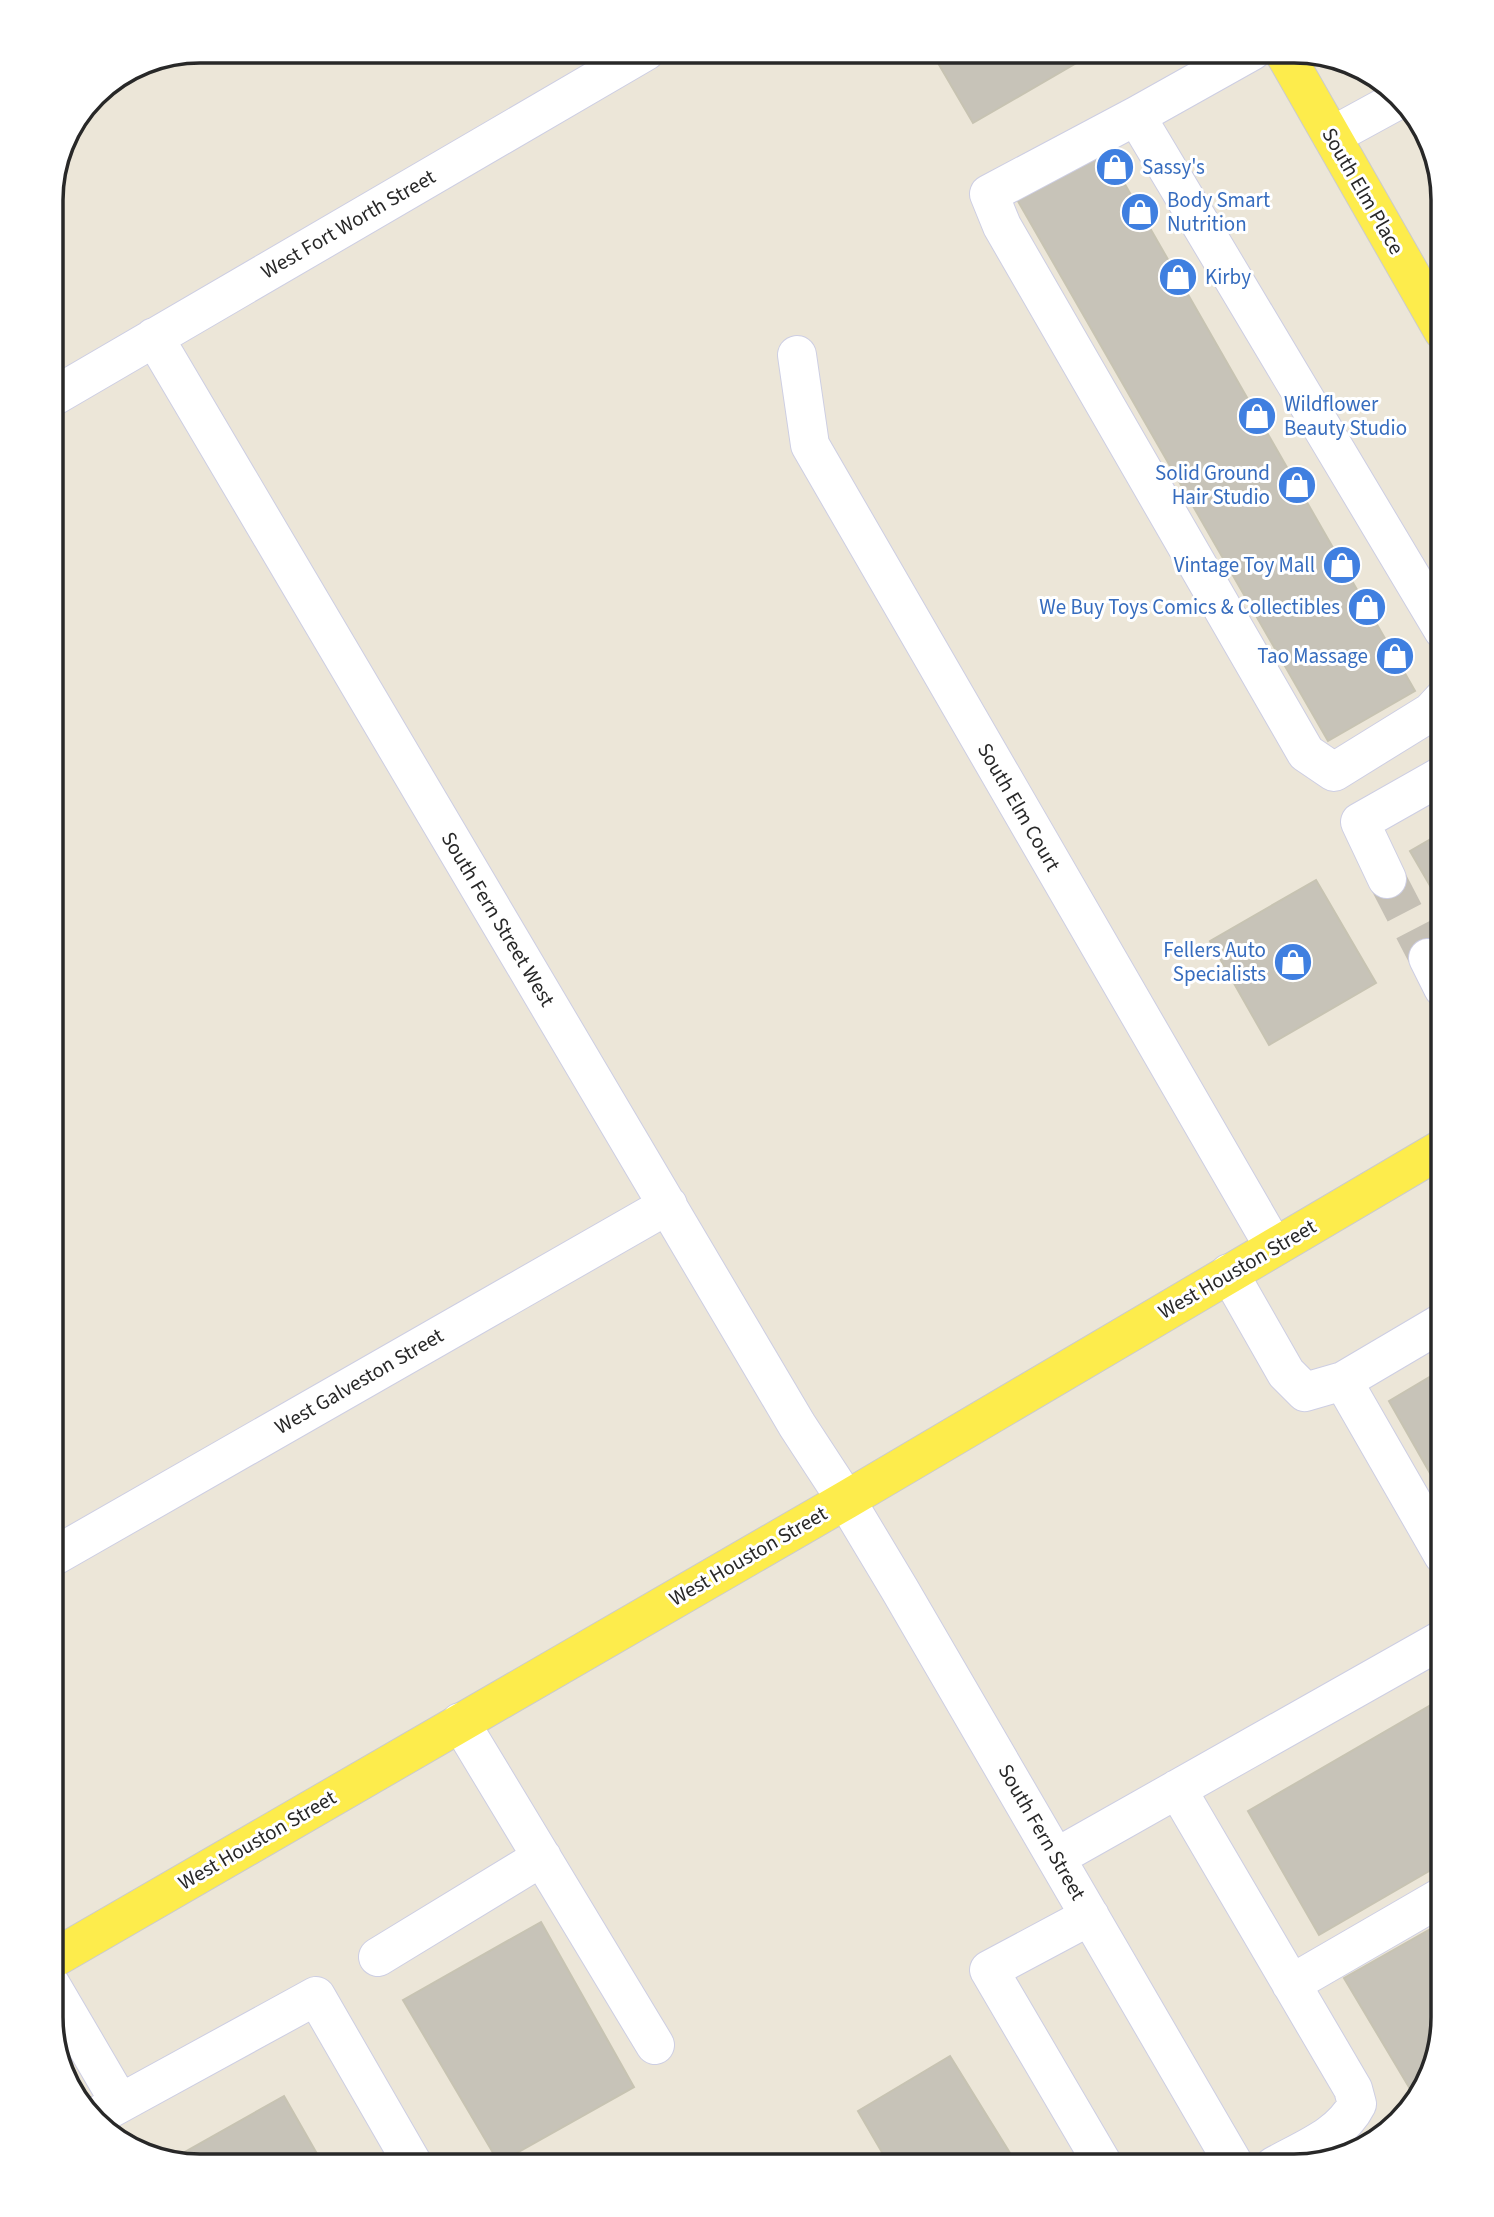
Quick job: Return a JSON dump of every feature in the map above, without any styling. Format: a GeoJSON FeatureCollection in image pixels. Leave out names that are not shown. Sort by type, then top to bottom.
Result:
{"type":"FeatureCollection","features":[{"type":"Feature","properties":{"kind":"main road","name":"South Elm Place"},"geometry":{"type":"LineString","coordinates":[[1290,63],[1431,310]]}},
{"type":"Feature","properties":{"kind":"main road","name":"West Houston Street"},"geometry":{"type":"LineString","coordinates":[[63,1953],[846,1500],[1431,1155]]}},
{"type":"Feature","properties":{"kind":"street","name":"West Fort Worth Street"},"geometry":{"type":"LineString","coordinates":[[63,391],[625,63]]}},
{"type":"Feature","properties":{"kind":"street"},"geometry":{"type":"LineString","coordinates":[[1231,63],[989,194],[1002,226],[1306,753],[1334,772],[1431,712]]}},
{"type":"Feature","properties":{"kind":"street"},"geometry":{"type":"LineString","coordinates":[[1332,136],[1391,104]]}},
{"type":"Feature","properties":{"kind":"street"},"geometry":{"type":"LineString","coordinates":[[1136,116],[1431,610]]}},
{"type":"Feature","properties":{"kind":"street","name":"South Fern Street West"},"geometry":{"type":"LineString","coordinates":[[153,337],[797,1425],[846,1500]]}},
{"type":"Feature","properties":{"kind":"street","name":"South Elm Court"},"geometry":{"type":"LineString","coordinates":[[797,355],[810,445],[1274,1247]]}},
{"type":"Feature","properties":{"kind":"street"},"geometry":{"type":"LineString","coordinates":[[1387,879],[1360,822],[1431,782]]}},
{"type":"Feature","properties":{"kind":"street","name":"West Galveston Street"},"geometry":{"type":"LineString","coordinates":[[63,1551],[668,1205]]}},
{"type":"Feature","properties":{"kind":"street"},"geometry":{"type":"LineString","coordinates":[[1229,1273],[1286,1373],[1305,1392],[1343,1381],[1431,1329]]}},
{"type":"Feature","properties":{"kind":"street"},"geometry":{"type":"LineString","coordinates":[[1343,1381],[1431,1534]]}},
{"type":"Feature","properties":{"kind":"street","name":"South Fern Street"},"geometry":{"type":"LineString","coordinates":[[846,1500],[1057,1857],[1228,2154]]}},
{"type":"Feature","properties":{"kind":"street"},"geometry":{"type":"LineString","coordinates":[[1057,1857],[1431,1646]]}},
{"type":"Feature","properties":{"kind":"street"},"geometry":{"type":"LineString","coordinates":[[460,1722],[655,2045]]}},
{"type":"Feature","properties":{"kind":"street"},"geometry":{"type":"LineString","coordinates":[[1177,1789],[1353,2089],[1357,2104],[1344,2141],[1310,2153]]}},
{"type":"Feature","properties":{"kind":"street"},"geometry":{"type":"LineString","coordinates":[[377,1957],[542,1857]]}},
{"type":"Feature","properties":{"kind":"street"},"geometry":{"type":"LineString","coordinates":[[1291,1984],[1431,1903]]}},
{"type":"Feature","properties":{"kind":"street"},"geometry":{"type":"LineString","coordinates":[[1090,1916],[989,1970],[1097,2154]]}},
{"type":"Feature","properties":{"kind":"street"},"geometry":{"type":"LineString","coordinates":[[63,2011],[108,2110],[316,1996],[407,2154]]}},
{"type":"Feature","properties":{"kind":"building"},"geometry":{"type":"Polygon","coordinates":[[[938,63],[1076,63],[973,123],[938,63]]]}},
{"type":"Feature","properties":{"kind":"building"},"geometry":{"type":"Polygon","coordinates":[[[1103,146],[1415,691],[1328,741],[1015,196],[1103,146]]]}},
{"type":"Feature","properties":{"kind":"building"},"geometry":{"type":"Polygon","coordinates":[[[1431,839],[1431,887],[1410,851],[1431,839]]]}},
{"type":"Feature","properties":{"kind":"building","name":"Fellers Auto Specialists"},"geometry":{"type":"Polygon","coordinates":[[[1316,880],[1376,983],[1269,1045],[1210,941],[1316,880]]]}},
{"type":"Feature","properties":{"kind":"building"},"geometry":{"type":"Polygon","coordinates":[[[1431,1376],[1431,1475],[1389,1401],[1431,1376]]]}},
{"type":"Feature","properties":{"kind":"building"},"geometry":{"type":"Polygon","coordinates":[[[1431,1705],[1431,1870],[1319,1935],[1248,1811],[1431,1705]]]}},
{"type":"Feature","properties":{"kind":"building"},"geometry":{"type":"Polygon","coordinates":[[[541,1922],[634,2087],[515,2154],[494,2154],[403,2000],[541,1922]]]}},
{"type":"Feature","properties":{"kind":"building"},"geometry":{"type":"Polygon","coordinates":[[[1431,1929],[1430,2035],[1421,2070],[1410,2090],[1344,1978],[1431,1929]]]}},
{"type":"Feature","properties":{"kind":"building"},"geometry":{"type":"Polygon","coordinates":[[[950,2056],[1011,2154],[883,2154],[858,2111],[950,2056]]]}},
{"type":"Feature","properties":{"kind":"building"},"geometry":{"type":"Polygon","coordinates":[[[284,2096],[317,2154],[191,2154],[185,2152],[284,2096]]]}},
{"type":"Feature","properties":{"kind":"tunnel"},"geometry":{"type":"LineString","coordinates":[[1387,879],[1428,958]]}},
{"type":"Feature","properties":{"kind":"place","name":"Sassy's"},"geometry":{"type":"Point","coordinates":[1115,167]}},
{"type":"Feature","properties":{"kind":"place","name":"Body Smart Nutrition"},"geometry":{"type":"Point","coordinates":[1140,212]}},
{"type":"Feature","properties":{"kind":"place","name":"Kirby"},"geometry":{"type":"Point","coordinates":[1178,277]}},
{"type":"Feature","properties":{"kind":"place","name":"Wildflower Beauty Studio"},"geometry":{"type":"Point","coordinates":[1257,416]}},
{"type":"Feature","properties":{"kind":"place","name":"Solid Ground Hair Studio"},"geometry":{"type":"Point","coordinates":[1297,485]}},
{"type":"Feature","properties":{"kind":"place","name":"Vintage Toy Mall"},"geometry":{"type":"Point","coordinates":[1342,565]}},
{"type":"Feature","properties":{"kind":"place","name":"We Buy Toys Comics & Collectibles"},"geometry":{"type":"Point","coordinates":[1367,607]}},
{"type":"Feature","properties":{"kind":"place","name":"Tao Massage"},"geometry":{"type":"Point","coordinates":[1395,656]}},
{"type":"Feature","properties":{"kind":"place","name":"Fellers Auto Specialists"},"geometry":{"type":"Point","coordinates":[1293,962]}}]}
